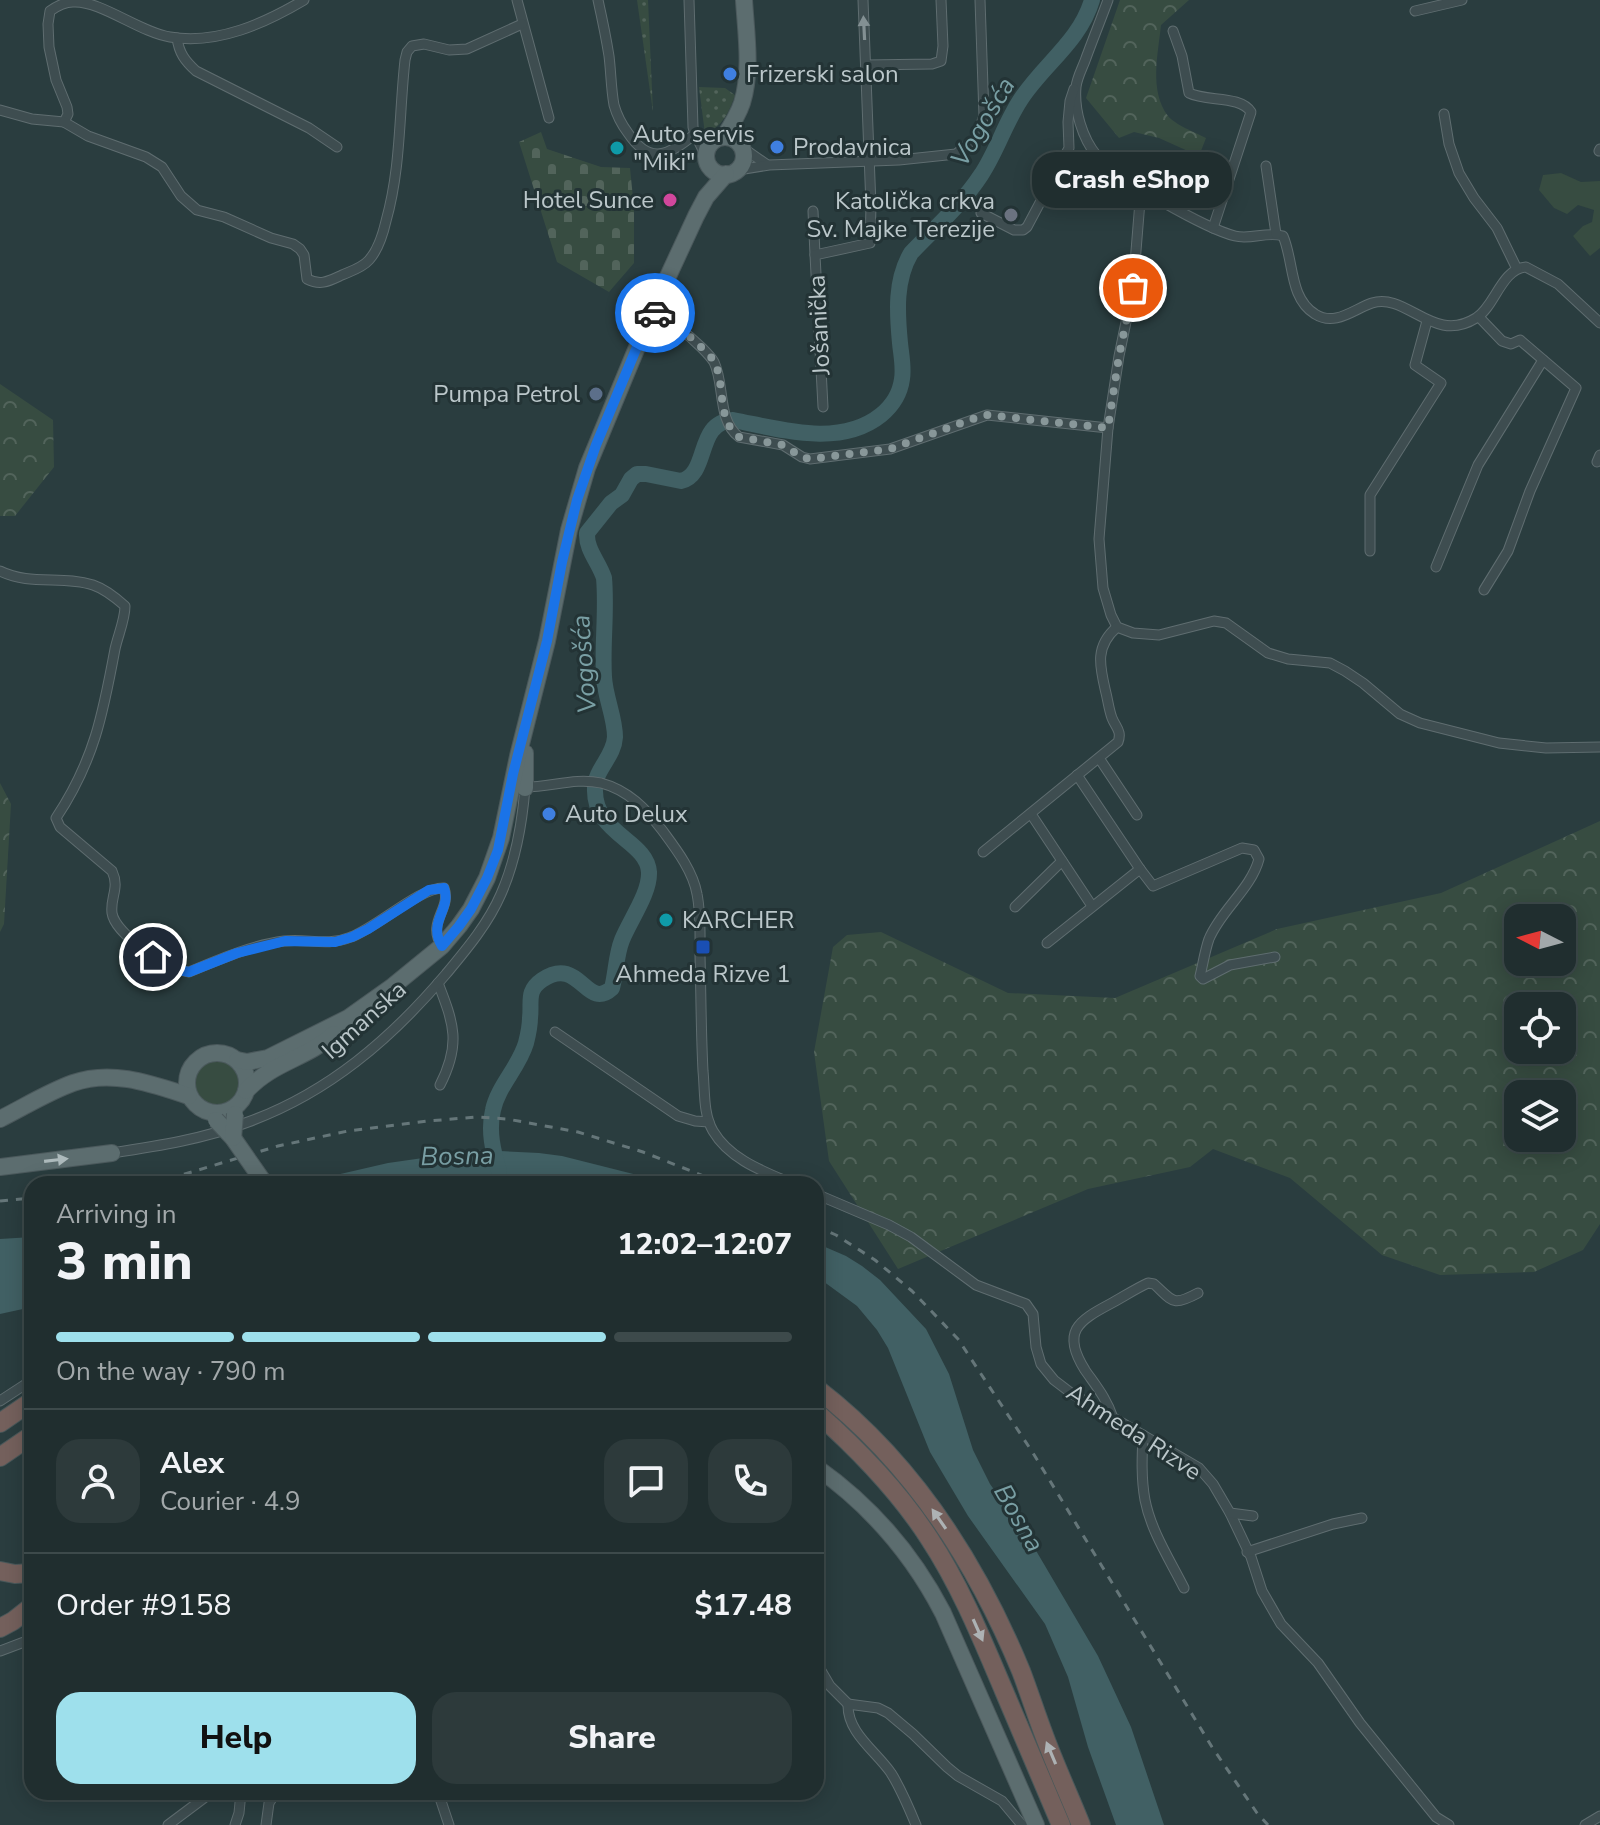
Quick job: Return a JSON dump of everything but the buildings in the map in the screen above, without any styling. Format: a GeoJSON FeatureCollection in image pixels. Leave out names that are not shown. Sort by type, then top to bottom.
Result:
{"type":"FeatureCollection","features":[{"type":"Feature","properties":{"kind":"highway"},"geometry":{"type":"LineString","coordinates":[[824,1394],[847,1411],[882,1446],[914,1483],[952,1537],[989,1602],[1021,1672],[1081,1825]]}},
{"type":"Feature","properties":{"kind":"highway"},"geometry":{"type":"LineString","coordinates":[[0,1423],[24,1406]]}},
{"type":"Feature","properties":{"kind":"highway"},"geometry":{"type":"LineString","coordinates":[[824,1419],[893,1488],[952,1578],[976,1626],[1061,1825]]}},
{"type":"Feature","properties":{"kind":"highway"},"geometry":{"type":"LineString","coordinates":[[0,1447],[24,1430]]}},
{"type":"Feature","properties":{"kind":"highway"},"geometry":{"type":"LineString","coordinates":[[0,1457],[24,1440]]}},
{"type":"Feature","properties":{"kind":"highway"},"geometry":{"type":"LineString","coordinates":[[0,1571],[24,1573]]}},
{"type":"Feature","properties":{"kind":"highway"},"geometry":{"type":"LineString","coordinates":[[0,1628],[24,1612]]}},
{"type":"Feature","properties":{"kind":"main road"},"geometry":{"type":"LineString","coordinates":[[189,1096],[189,1071],[201,1057],[210,1053],[229,1055],[247,1062],[268,1058],[348,1018],[381,995],[442,946],[471,909],[487,878],[518,786],[524,731],[581,487],[652,311],[706,197],[744,160],[741,106],[747,66],[744,0]]}},
{"type":"Feature","properties":{"kind":"main road"},"geometry":{"type":"LineString","coordinates":[[706,197],[709,147],[720,138],[741,106]]}},
{"type":"Feature","properties":{"kind":"main road"},"geometry":{"type":"LineString","coordinates":[[720,138],[737,141],[742,147]]}},
{"type":"Feature","properties":{"kind":"main road"},"geometry":{"type":"LineString","coordinates":[[708,161],[716,172],[732,172]]}},
{"type":"Feature","properties":{"kind":"main road"},"geometry":{"type":"LineString","coordinates":[[212,1116],[240,1103],[260,1076],[314,1049],[332,1036],[348,1018]]}},
{"type":"Feature","properties":{"kind":"main road"},"geometry":{"type":"LineString","coordinates":[[233,1138],[246,1074],[237,1060]]}},
{"type":"Feature","properties":{"kind":"main road"},"geometry":{"type":"LineString","coordinates":[[152,1084],[189,1071]]}},
{"type":"Feature","properties":{"kind":"main road"},"geometry":{"type":"LineString","coordinates":[[0,1119],[87,1079],[111,1077],[152,1084],[189,1096],[233,1138],[259,1176]]}},
{"type":"Feature","properties":{"kind":"main road"},"geometry":{"type":"LineString","coordinates":[[0,1167],[112,1153]]}},
{"type":"Feature","properties":{"kind":"main road"},"geometry":{"type":"LineString","coordinates":[[824,1474],[865,1507],[909,1557],[927,1583],[1036,1825]]}},
{"type":"Feature","properties":{"kind":"street"},"geometry":{"type":"LineString","coordinates":[[64,122],[67,107],[56,80],[48,24],[50,11],[60,5],[71,2],[98,7],[149,32],[177,38],[233,33],[281,14],[304,0]]}},
{"type":"Feature","properties":{"kind":"street"},"geometry":{"type":"LineString","coordinates":[[517,0],[549,118]]}},
{"type":"Feature","properties":{"kind":"street"},"geometry":{"type":"LineString","coordinates":[[598,0],[615,106],[619,119],[636,145],[642,151],[660,154],[672,150],[695,134]]}},
{"type":"Feature","properties":{"kind":"street"},"geometry":{"type":"LineString","coordinates":[[689,0],[695,134],[708,161]]}},
{"type":"Feature","properties":{"kind":"street","name":"Jošanička"},"geometry":{"type":"LineString","coordinates":[[823,407],[815,255],[870,243],[863,0]]}},
{"type":"Feature","properties":{"kind":"street"},"geometry":{"type":"LineString","coordinates":[[866,65],[932,64],[941,61],[941,0]]}},
{"type":"Feature","properties":{"kind":"street"},"geometry":{"type":"LineString","coordinates":[[732,172],[769,165],[956,154],[976,138],[984,116],[980,0]]}},
{"type":"Feature","properties":{"kind":"street"},"geometry":{"type":"LineString","coordinates":[[981,213],[1014,230],[1027,227],[1069,148],[1070,101],[1108,0]]}},
{"type":"Feature","properties":{"kind":"street"},"geometry":{"type":"LineString","coordinates":[[1415,11],[1462,0]]}},
{"type":"Feature","properties":{"kind":"street"},"geometry":{"type":"LineString","coordinates":[[0,110],[32,119],[64,122],[88,136],[146,157],[162,167],[181,196],[197,210],[224,217],[271,238],[293,244],[304,255],[307,279],[327,282],[371,259],[382,237],[394,188],[407,52],[412,46],[424,44],[449,50],[467,49],[522,24]]}},
{"type":"Feature","properties":{"kind":"street"},"geometry":{"type":"LineString","coordinates":[[1173,31],[1182,56],[1189,93],[1241,103],[1248,106],[1251,112],[1213,228]]}},
{"type":"Feature","properties":{"kind":"street"},"geometry":{"type":"LineString","coordinates":[[177,38],[181,54],[196,71],[309,128],[337,147]]}},
{"type":"Feature","properties":{"kind":"street"},"geometry":{"type":"LineString","coordinates":[[1076,87],[1077,112],[1088,142],[1098,158],[1141,189],[1213,228],[1238,237],[1283,236],[1295,286],[1314,314],[1333,318],[1380,301],[1409,310],[1427,321],[1458,326],[1479,317],[1514,272],[1526,267],[1558,284],[1600,323]]}},
{"type":"Feature","properties":{"kind":"street"},"geometry":{"type":"LineString","coordinates":[[1444,114],[1449,144],[1459,173],[1497,228],[1514,272]]}},
{"type":"Feature","properties":{"kind":"street"},"geometry":{"type":"LineString","coordinates":[[695,134],[706,140],[720,138]]}},
{"type":"Feature","properties":{"kind":"street"},"geometry":{"type":"LineString","coordinates":[[742,147],[769,165]]}},
{"type":"Feature","properties":{"kind":"street"},"geometry":{"type":"LineString","coordinates":[[1266,166],[1276,234]]}},
{"type":"Feature","properties":{"kind":"street"},"geometry":{"type":"LineString","coordinates":[[1141,189],[1133,288],[1108,428],[1100,521],[1100,571],[1106,601],[1117,627],[1133,633],[1159,635],[1214,621],[1226,623],[1268,653],[1288,659],[1330,663],[1363,683],[1400,714],[1420,723],[1499,743],[1546,748],[1600,747]]}},
{"type":"Feature","properties":{"kind":"street"},"geometry":{"type":"LineString","coordinates":[[813,211],[815,255]]}},
{"type":"Feature","properties":{"kind":"street"},"geometry":{"type":"LineString","coordinates":[[652,311],[686,331],[713,360],[721,384],[725,414],[731,429],[739,437],[783,445],[802,457],[810,459],[890,449],[987,415],[1108,428]]}},
{"type":"Feature","properties":{"kind":"street"},"geometry":{"type":"LineString","coordinates":[[1479,317],[1502,341],[1511,344],[1520,340],[1576,388],[1530,491],[1508,551],[1484,590]]}},
{"type":"Feature","properties":{"kind":"street"},"geometry":{"type":"LineString","coordinates":[[1370,551],[1370,495],[1441,383],[1415,365],[1427,321]]}},
{"type":"Feature","properties":{"kind":"street"},"geometry":{"type":"LineString","coordinates":[[1436,567],[1478,465],[1543,360]]}},
{"type":"Feature","properties":{"kind":"street"},"geometry":{"type":"LineString","coordinates":[[0,571],[20,579],[93,585],[125,606],[96,736],[72,793],[56,818],[60,827],[112,871],[116,879],[113,918],[140,946],[167,965],[189,972],[237,953],[285,941],[335,942],[352,937],[429,890],[440,887],[446,893],[436,925],[436,937],[442,946]]}},
{"type":"Feature","properties":{"kind":"street"},"geometry":{"type":"LineString","coordinates":[[983,852],[1118,742],[1120,731],[1110,713],[1099,669],[1100,652],[1117,627]]}},
{"type":"Feature","properties":{"kind":"street"},"geometry":{"type":"LineString","coordinates":[[1099,758],[1137,815]]}},
{"type":"Feature","properties":{"kind":"street"},"geometry":{"type":"LineString","coordinates":[[1077,775],[1153,886],[1242,848],[1254,850],[1259,859],[1256,870],[1209,938],[1200,976],[1203,979],[1230,965],[1275,957]]}},
{"type":"Feature","properties":{"kind":"street"},"geometry":{"type":"LineString","coordinates":[[518,786],[541,787],[586,781],[633,797],[651,816],[685,864],[697,892],[702,1059],[709,1122],[722,1144],[733,1154],[775,1176]]}},
{"type":"Feature","properties":{"kind":"street","name":"Igmanska"},"geometry":{"type":"LineString","coordinates":[[112,1153],[168,1145],[249,1122],[305,1097],[348,1069],[385,1039],[438,983],[478,933],[500,896],[520,836],[518,786]]}},
{"type":"Feature","properties":{"kind":"street"},"geometry":{"type":"LineString","coordinates":[[1031,814],[1092,906]]}},
{"type":"Feature","properties":{"kind":"street"},"geometry":{"type":"LineString","coordinates":[[1015,907],[1062,861]]}},
{"type":"Feature","properties":{"kind":"street"},"geometry":{"type":"LineString","coordinates":[[1047,943],[1140,869]]}},
{"type":"Feature","properties":{"kind":"street"},"geometry":{"type":"LineString","coordinates":[[438,983],[454,1039],[450,1065],[440,1085]]}},
{"type":"Feature","properties":{"kind":"street"},"geometry":{"type":"LineString","coordinates":[[555,1032],[678,1116],[709,1122]]}},
{"type":"Feature","properties":{"kind":"street","name":"Ahmeda Rizve"},"geometry":{"type":"LineString","coordinates":[[824,1197],[911,1237],[976,1285],[1026,1304],[1033,1314],[1041,1364],[1054,1380],[1199,1468],[1213,1484],[1230,1513],[1262,1591],[1281,1624],[1318,1663],[1360,1723],[1436,1817],[1449,1825]]}},
{"type":"Feature","properties":{"kind":"street"},"geometry":{"type":"LineString","coordinates":[[1113,1418],[1109,1404],[1077,1357],[1074,1336],[1080,1322],[1148,1283],[1154,1284],[1172,1300],[1182,1301],[1198,1293]]}},
{"type":"Feature","properties":{"kind":"street"},"geometry":{"type":"LineString","coordinates":[[0,1401],[24,1385]]}},
{"type":"Feature","properties":{"kind":"street"},"geometry":{"type":"LineString","coordinates":[[1143,1435],[1146,1503],[1158,1537],[1184,1588]]}},
{"type":"Feature","properties":{"kind":"street"},"geometry":{"type":"LineString","coordinates":[[1230,1513],[1253,1516]]}},
{"type":"Feature","properties":{"kind":"street"},"geometry":{"type":"LineString","coordinates":[[1247,1552],[1333,1524],[1362,1518]]}},
{"type":"Feature","properties":{"kind":"street"},"geometry":{"type":"LineString","coordinates":[[0,1651],[24,1642]]}},
{"type":"Feature","properties":{"kind":"street"},"geometry":{"type":"LineString","coordinates":[[824,1676],[848,1704],[864,1705],[888,1713],[958,1776],[1002,1801],[1022,1825]]}},
{"type":"Feature","properties":{"kind":"street"},"geometry":{"type":"LineString","coordinates":[[848,1704],[848,1715],[853,1726],[892,1774],[916,1825]]}},
{"type":"Feature","properties":{"kind":"street"},"geometry":{"type":"LineString","coordinates":[[168,1825],[182,1821],[204,1800]]}},
{"type":"Feature","properties":{"kind":"street"},"geometry":{"type":"LineString","coordinates":[[235,1825],[240,1800]]}},
{"type":"Feature","properties":{"kind":"street"},"geometry":{"type":"LineString","coordinates":[[266,1825],[271,1800]]}},
{"type":"Feature","properties":{"kind":"street"},"geometry":{"type":"LineString","coordinates":[[441,1800],[449,1825]]}},
{"type":"Feature","properties":{"kind":"street"},"geometry":{"type":"LineString","coordinates":[[1585,1825],[1600,1816]]}},
{"type":"Feature","properties":{"kind":"green space"},"geometry":{"type":"Polygon","coordinates":[[[637,0],[648,0],[653,112],[637,0]]]}},
{"type":"Feature","properties":{"kind":"green space"},"geometry":{"type":"Polygon","coordinates":[[[1120,0],[1189,0],[1161,25],[1157,84],[1158,95],[1168,116],[1206,138],[1199,156],[1159,138],[1134,132],[1119,138],[1086,98],[1120,0]]]}},
{"type":"Feature","properties":{"kind":"green space"},"geometry":{"type":"Polygon","coordinates":[[[699,87],[725,88],[735,95],[724,118],[705,134],[699,87]]]}},
{"type":"Feature","properties":{"kind":"green space"},"geometry":{"type":"Polygon","coordinates":[[[541,132],[547,149],[601,167],[630,168],[634,263],[609,292],[557,262],[519,142],[541,132]]]}},
{"type":"Feature","properties":{"kind":"green space"},"geometry":{"type":"Polygon","coordinates":[[[1561,173],[1581,182],[1600,181],[1600,248],[1590,256],[1573,236],[1592,222],[1594,210],[1578,205],[1567,214],[1554,208],[1539,190],[1543,175],[1561,173]]]}},
{"type":"Feature","properties":{"kind":"green space"},"geometry":{"type":"Polygon","coordinates":[[[0,384],[53,420],[54,467],[15,516],[0,516],[0,384]]]}},
{"type":"Feature","properties":{"kind":"green space"},"geometry":{"type":"Polygon","coordinates":[[[0,783],[11,804],[4,924],[0,932],[0,783]]]}},
{"type":"Feature","properties":{"kind":"green space"},"geometry":{"type":"Polygon","coordinates":[[[1600,821],[1600,1224],[1583,1250],[1534,1272],[1440,1275],[1382,1255],[1290,1178],[1213,1149],[1190,1167],[1088,1189],[898,1269],[829,1161],[814,1052],[833,947],[847,935],[881,932],[1008,993],[1115,998],[1277,929],[1441,893],[1600,821]]]}},
{"type":"Feature","properties":{"kind":"green space"},"geometry":{"type":"Polygon","coordinates":[[[216,1057],[234,1065],[242,1083],[234,1101],[216,1109],[198,1101],[190,1083],[198,1065],[216,1057]]]}},
{"type":"Feature","properties":{"kind":"water","name":"Bosna"},"geometry":{"type":"Polygon","coordinates":[[[479,1150],[539,1153],[641,1176],[332,1176],[388,1163],[479,1150]]]}},
{"type":"Feature","properties":{"kind":"water"},"geometry":{"type":"Polygon","coordinates":[[[24,1238],[24,1309],[0,1314],[0,1239],[24,1238]]]}},
{"type":"Feature","properties":{"kind":"water"},"geometry":{"type":"Polygon","coordinates":[[[824,1246],[846,1256],[880,1280],[926,1329],[949,1374],[973,1450],[990,1484],[1028,1537],[1098,1656],[1131,1727],[1164,1825],[1116,1825],[1088,1747],[1068,1677],[1045,1624],[968,1516],[930,1452],[888,1348],[857,1306],[824,1282],[824,1246]]]}},
{"type":"Feature","properties":{"kind":"waterway","name":"Vogošća"},"geometry":{"type":"LineString","coordinates":[[499,1171],[491,1133],[493,1110],[526,1043],[534,988],[555,974],[574,977],[595,993],[612,988],[620,946],[648,880],[646,861],[602,816],[597,804],[596,781],[615,737],[604,677],[604,578],[587,533],[637,474],[681,481],[690,476],[696,469],[707,438],[721,423],[733,420],[790,431],[829,433],[865,425],[889,408],[902,379],[898,308],[906,263],[911,253],[974,186],[1021,99],[1079,28],[1092,0]]}},
{"type":"Feature","properties":{"kind":"railway"},"geometry":{"type":"LineString","coordinates":[[178,1176],[278,1146],[348,1131],[477,1117],[507,1119],[578,1132],[643,1152],[704,1176]]}},
{"type":"Feature","properties":{"kind":"railway"},"geometry":{"type":"LineString","coordinates":[[0,1201],[24,1199]]}},
{"type":"Feature","properties":{"kind":"railway"},"geometry":{"type":"LineString","coordinates":[[824,1230],[875,1260],[912,1291],[958,1339],[1033,1453],[1212,1747],[1268,1825]]}},
{"type":"Feature","properties":{"kind":"way so far"},"geometry":{"type":"LineString","coordinates":[[655,313],[686,331],[713,360],[721,384],[725,414],[734,433],[739,437],[783,445],[810,459],[890,449],[987,415],[1108,428],[1133,288]]}},
{"type":"Feature","properties":{"kind":"place","name":"Frizerski salon"},"geometry":{"type":"Point","coordinates":[730,74]}},
{"type":"Feature","properties":{"kind":"place","name":"Prodavnica"},"geometry":{"type":"Point","coordinates":[777,147]}},
{"type":"Feature","properties":{"kind":"place","name":"Auto servis \"Miki\""},"geometry":{"type":"Point","coordinates":[617,148]}},
{"type":"Feature","properties":{"kind":"place","name":"Hotel Sunce"},"geometry":{"type":"Point","coordinates":[670,200]}},
{"type":"Feature","properties":{"kind":"place","name":"Katolička crkva Sv. Majke Terezije"},"geometry":{"type":"Point","coordinates":[1011,215]}},
{"type":"Feature","properties":{"kind":"place","name":"Crash eShop"},"geometry":{"type":"Point","coordinates":[1133,288]}},
{"type":"Feature","properties":{"kind":"place","name":"Pumpa Petrol"},"geometry":{"type":"Point","coordinates":[596,394]}},
{"type":"Feature","properties":{"kind":"place","name":"Auto Delux"},"geometry":{"type":"Point","coordinates":[549,814]}},
{"type":"Feature","properties":{"kind":"place","name":"KARCHER"},"geometry":{"type":"Point","coordinates":[666,920]}},
{"type":"Feature","properties":{"kind":"place","name":"Ahmeda Rizve 1"},"geometry":{"type":"Point","coordinates":[703,947]}},
{"type":"Feature","properties":{"kind":"route"},"geometry":{"type":"LineString","coordinates":[[153,957],[174,969],[189,972],[237,953],[285,941],[335,942],[368,929],[429,890],[440,887],[446,890],[445,903],[436,925],[436,937],[442,946],[459,926],[480,892],[498,850],[584,475],[652,311],[655,313]]}}]}
